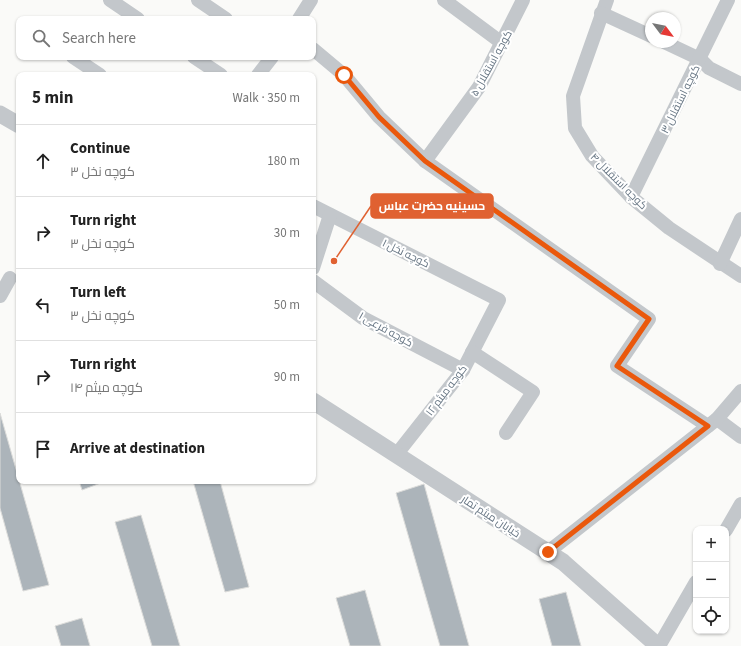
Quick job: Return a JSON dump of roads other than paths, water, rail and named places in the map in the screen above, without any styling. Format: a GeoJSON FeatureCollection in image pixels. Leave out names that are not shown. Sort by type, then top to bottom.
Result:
{"type":"FeatureCollection","features":[{"type":"Feature","properties":{"kind":"street"},"geometry":{"type":"LineString","coordinates":[[110,0],[134,16]]}},
{"type":"Feature","properties":{"kind":"street"},"geometry":{"type":"LineString","coordinates":[[198,0],[222,16]]}},
{"type":"Feature","properties":{"kind":"street"},"geometry":{"type":"LineString","coordinates":[[301,16],[311,0]]}},
{"type":"Feature","properties":{"kind":"street"},"geometry":{"type":"LineString","coordinates":[[444,0],[502,43]]}},
{"type":"Feature","properties":{"kind":"street","name":"کوچه استقلال ۵"},"geometry":{"type":"LineString","coordinates":[[425,161],[479,87],[523,0]]}},
{"type":"Feature","properties":{"kind":"street","name":"کوچه استقلال ۴"},"geometry":{"type":"LineString","coordinates":[[607,0],[572,96],[575,128],[592,156],[631,197],[669,228],[720,264],[741,276]]}},
{"type":"Feature","properties":{"kind":"street","name":"کوچه استقلال ۳"},"geometry":{"type":"LineString","coordinates":[[631,197],[728,0]]}},
{"type":"Feature","properties":{"kind":"street"},"geometry":{"type":"LineString","coordinates":[[601,13],[645,33]]}},
{"type":"Feature","properties":{"kind":"street"},"geometry":{"type":"LineString","coordinates":[[677,48],[700,59],[709,68],[741,84]]}},
{"type":"Feature","properties":{"kind":"street"},"geometry":{"type":"LineString","coordinates":[[316,52],[344,75],[379,117],[425,161],[649,319],[617,366],[713,423],[741,437]]}},
{"type":"Feature","properties":{"kind":"street"},"geometry":{"type":"LineString","coordinates":[[78,60],[96,72]]}},
{"type":"Feature","properties":{"kind":"street"},"geometry":{"type":"LineString","coordinates":[[198,60],[216,72]]}},
{"type":"Feature","properties":{"kind":"street"},"geometry":{"type":"LineString","coordinates":[[260,72],[270,60]]}},
{"type":"Feature","properties":{"kind":"street"},"geometry":{"type":"LineString","coordinates":[[0,114],[16,123]]}},
{"type":"Feature","properties":{"kind":"street","name":"کوچه نخل ۱"},"geometry":{"type":"LineString","coordinates":[[316,208],[499,300]]}},
{"type":"Feature","properties":{"kind":"street"},"geometry":{"type":"LineString","coordinates":[[316,259],[330,215]]}},
{"type":"Feature","properties":{"kind":"street"},"geometry":{"type":"LineString","coordinates":[[720,264],[741,219]]}},
{"type":"Feature","properties":{"kind":"street"},"geometry":{"type":"LineString","coordinates":[[0,296],[10,278]]}},
{"type":"Feature","properties":{"kind":"street","name":"کوچه فرعی ۱"},"geometry":{"type":"LineString","coordinates":[[316,283],[363,318],[463,370]]}},
{"type":"Feature","properties":{"kind":"street","name":"کوچه میثم ۱۲"},"geometry":{"type":"LineString","coordinates":[[396,455],[463,370],[499,300]]}},
{"type":"Feature","properties":{"kind":"street"},"geometry":{"type":"LineString","coordinates":[[472,352],[534,392],[506,433]]}},
{"type":"Feature","properties":{"kind":"street"},"geometry":{"type":"LineString","coordinates":[[548,552],[713,423],[741,391]]}},
{"type":"Feature","properties":{"kind":"street","name":"خیابان میثم تمار"},"geometry":{"type":"LineString","coordinates":[[316,403],[563,562],[658,646]]}},
{"type":"Feature","properties":{"kind":"street"},"geometry":{"type":"LineString","coordinates":[[728,526],[741,504]]}},
{"type":"Feature","properties":{"kind":"street"},"geometry":{"type":"LineString","coordinates":[[658,646],[693,587]]}},
{"type":"Feature","properties":{"kind":"place","name":"حسینیه حضرت عباس"},"geometry":{"type":"Point","coordinates":[334,261]}}]}
